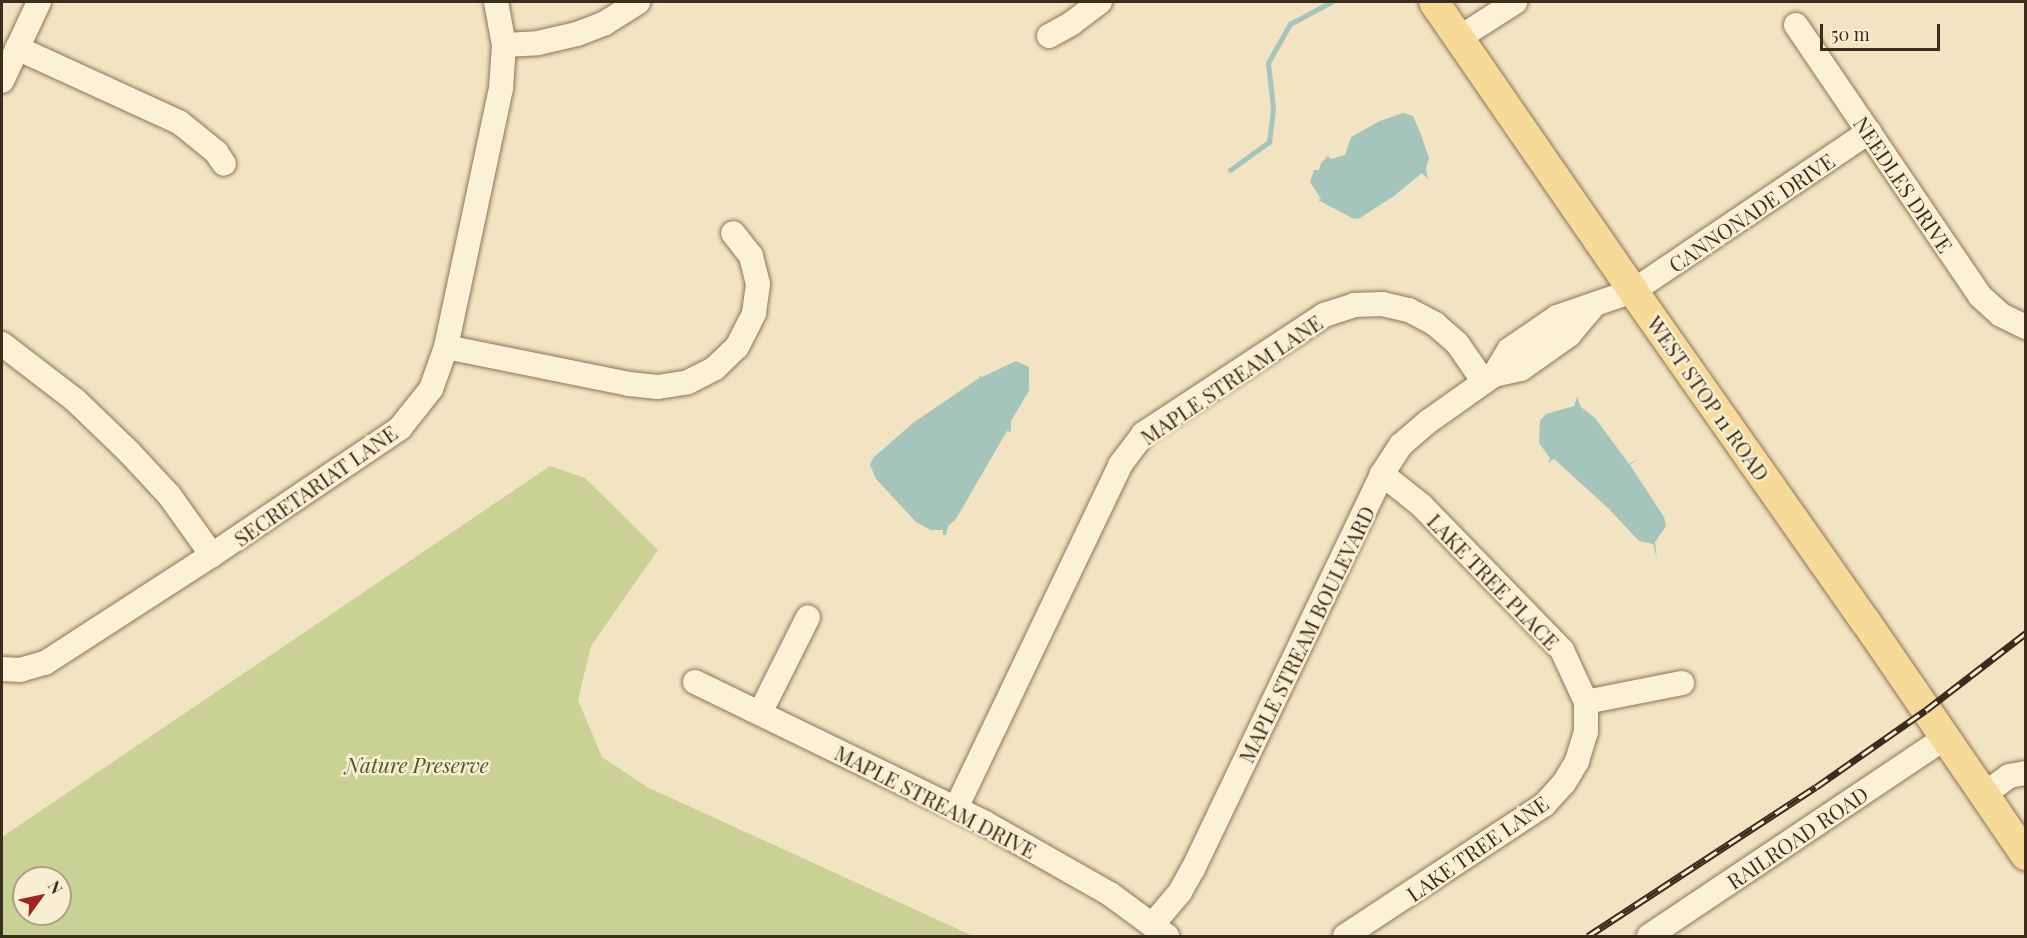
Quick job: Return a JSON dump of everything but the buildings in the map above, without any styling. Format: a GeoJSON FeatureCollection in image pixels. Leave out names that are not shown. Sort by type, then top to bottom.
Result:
{"type":"FeatureCollection","features":[{"type":"Feature","properties":{"kind":"main road","name":"WEST STOP 11 ROAD"},"geometry":{"type":"LineString","coordinates":[[1434,2],[2025,856]]}},
{"type":"Feature","properties":{"kind":"street"},"geometry":{"type":"LineString","coordinates":[[2,81],[39,2]]}},
{"type":"Feature","properties":{"kind":"street","name":"SECRETARIAT LANE"},"geometry":{"type":"LineString","coordinates":[[2,669],[20,669],[45,663],[212,555],[400,428],[431,389],[446,347],[501,89],[504,45],[496,2]]}},
{"type":"Feature","properties":{"kind":"street"},"geometry":{"type":"LineString","coordinates":[[504,45],[538,43],[577,34],[605,23],[638,2]]}},
{"type":"Feature","properties":{"kind":"street"},"geometry":{"type":"LineString","coordinates":[[1050,36],[1100,2]]}},
{"type":"Feature","properties":{"kind":"street"},"geometry":{"type":"LineString","coordinates":[[1459,38],[1515,2]]}},
{"type":"Feature","properties":{"kind":"street","name":"NEEDLES DRIVE"},"geometry":{"type":"LineString","coordinates":[[1796,25],[1980,296],[2001,315],[2025,327]]}},
{"type":"Feature","properties":{"kind":"street"},"geometry":{"type":"LineString","coordinates":[[17,48],[179,122],[216,152],[224,164]]}},
{"type":"Feature","properties":{"kind":"street","name":"CANNONADE DRIVE"},"geometry":{"type":"LineString","coordinates":[[1633,291],[1869,132]]}},
{"type":"Feature","properties":{"kind":"street"},"geometry":{"type":"LineString","coordinates":[[446,347],[628,384],[658,387],[688,382],[715,368],[737,347],[754,314],[759,284],[751,256],[733,233]]}},
{"type":"Feature","properties":{"kind":"street","name":"MAPLE STREAM BOULEVARD"},"geometry":{"type":"LineString","coordinates":[[1160,930],[1192,869],[1382,474],[1401,445],[1429,421],[1489,378],[1509,350],[1557,317],[1633,291]]}},
{"type":"Feature","properties":{"kind":"street","name":"MAPLE STREAM LANE"},"geometry":{"type":"LineString","coordinates":[[956,808],[1120,465],[1143,435],[1324,315],[1354,305],[1391,306],[1409,310],[1435,324],[1457,343],[1489,378]]}},
{"type":"Feature","properties":{"kind":"street"},"geometry":{"type":"LineString","coordinates":[[2,345],[75,400],[129,452],[169,495],[212,555]]}},
{"type":"Feature","properties":{"kind":"street","name":"LAKE TREE PLACE"},"geometry":{"type":"LineString","coordinates":[[1382,474],[1421,505],[1562,651],[1586,702]]}},
{"type":"Feature","properties":{"kind":"street"},"geometry":{"type":"LineString","coordinates":[[760,713],[808,617]]}},
{"type":"Feature","properties":{"kind":"street","name":"MAPLE STREAM DRIVE"},"geometry":{"type":"LineString","coordinates":[[695,682],[956,808],[1090,882],[1160,930]]}},
{"type":"Feature","properties":{"kind":"street"},"geometry":{"type":"LineString","coordinates":[[1586,702],[1682,683]]}},
{"type":"Feature","properties":{"kind":"street","name":"LAKE TREE LANE"},"geometry":{"type":"LineString","coordinates":[[1345,936],[1544,805],[1564,783],[1577,761],[1586,732],[1586,702]]}},
{"type":"Feature","properties":{"kind":"street","name":"RAILROAD ROAD"},"geometry":{"type":"LineString","coordinates":[[1649,936],[1945,738]]}},
{"type":"Feature","properties":{"kind":"street"},"geometry":{"type":"LineString","coordinates":[[1983,795],[2009,776],[2025,773]]}},
{"type":"Feature","properties":{"kind":"green space","name":"Nature Preserve"},"geometry":{"type":"Polygon","coordinates":[[[550,466],[585,478],[658,550],[591,646],[578,700],[602,757],[647,787],[973,936],[2,936],[2,837],[550,466]]]}},
{"type":"Feature","properties":{"kind":"water"},"geometry":{"type":"Polygon","coordinates":[[[1403,113],[1413,116],[1420,132],[1429,158],[1426,169],[1428,179],[1422,173],[1394,196],[1360,218],[1354,219],[1318,200],[1321,199],[1310,182],[1314,170],[1319,170],[1321,163],[1328,156],[1331,159],[1345,155],[1351,137],[1380,121],[1403,113]]]}},
{"type":"Feature","properties":{"kind":"water"},"geometry":{"type":"Polygon","coordinates":[[[1016,361],[1029,367],[1029,391],[1011,421],[1011,432],[1007,431],[956,519],[948,526],[946,535],[943,535],[943,530],[931,530],[916,522],[876,479],[870,465],[873,458],[913,423],[979,378],[980,375],[982,377],[1016,361]]]}},
{"type":"Feature","properties":{"kind":"water"},"geometry":{"type":"Polygon","coordinates":[[[1577,397],[1581,407],[1595,418],[1629,464],[1638,459],[1630,465],[1664,517],[1666,526],[1655,542],[1657,559],[1653,544],[1639,541],[1608,508],[1554,459],[1548,463],[1550,458],[1539,443],[1540,420],[1546,414],[1574,406],[1577,397]]]}},
{"type":"Feature","properties":{"kind":"waterway"},"geometry":{"type":"LineString","coordinates":[[1230,170],[1269,142],[1273,109],[1268,63],[1290,24],[1331,2]]}},
{"type":"Feature","properties":{"kind":"railway"},"geometry":{"type":"LineString","coordinates":[[1588,936],[1816,787],[1926,710],[2026,633]]}}]}
